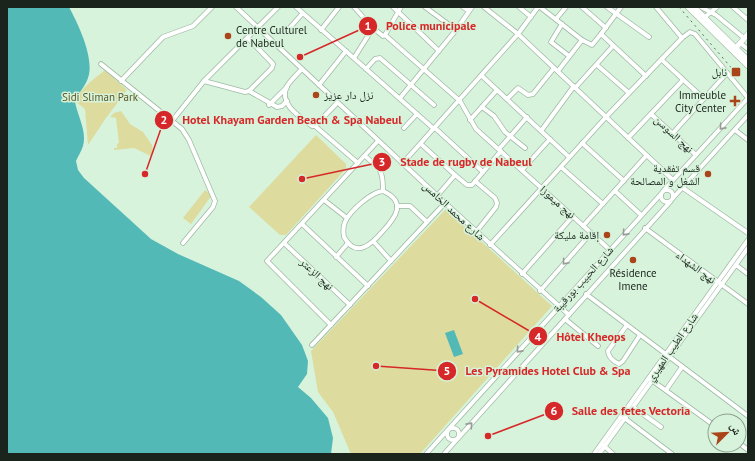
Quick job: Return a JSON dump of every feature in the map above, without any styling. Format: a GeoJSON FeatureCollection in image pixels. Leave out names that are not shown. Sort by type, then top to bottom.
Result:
{"type":"FeatureCollection","features":[{"type":"Feature","properties":{"kind":"main road"},"geometry":{"type":"LineString","coordinates":[[688,7],[748,60]]}},
{"type":"Feature","properties":{"kind":"main road"},"geometry":{"type":"LineString","coordinates":[[694,7],[735,49],[748,66]]}},
{"type":"Feature","properties":{"kind":"main road"},"geometry":{"type":"LineString","coordinates":[[735,49],[746,36]]}},
{"type":"Feature","properties":{"kind":"street"},"geometry":{"type":"LineString","coordinates":[[121,81],[163,38],[193,26],[212,7]]}},
{"type":"Feature","properties":{"kind":"street","name":"شارع محمد الخامس"},"geometry":{"type":"LineString","coordinates":[[236,7],[242,9],[258,28],[402,164],[540,291],[569,315]]}},
{"type":"Feature","properties":{"kind":"street"},"geometry":{"type":"LineString","coordinates":[[172,121],[204,81],[278,7]]}},
{"type":"Feature","properties":{"kind":"street"},"geometry":{"type":"LineString","coordinates":[[296,7],[302,14],[400,98],[482,172]]}},
{"type":"Feature","properties":{"kind":"street"},"geometry":{"type":"LineString","coordinates":[[321,30],[339,7]]}},
{"type":"Feature","properties":{"kind":"street","name":"نهج ميموزا"},"geometry":{"type":"LineString","coordinates":[[354,7],[382,36],[385,35],[460,101],[476,129],[610,250]]}},
{"type":"Feature","properties":{"kind":"street"},"geometry":{"type":"LineString","coordinates":[[393,7],[439,51]]}},
{"type":"Feature","properties":{"kind":"street"},"geometry":{"type":"LineString","coordinates":[[385,35],[401,7]]}},
{"type":"Feature","properties":{"kind":"street"},"geometry":{"type":"LineString","coordinates":[[426,7],[456,30]]}},
{"type":"Feature","properties":{"kind":"street"},"geometry":{"type":"LineString","coordinates":[[463,7],[469,11]]}},
{"type":"Feature","properties":{"kind":"street"},"geometry":{"type":"LineString","coordinates":[[400,98],[456,30],[472,7]]}},
{"type":"Feature","properties":{"kind":"street"},"geometry":{"type":"LineString","coordinates":[[484,7],[518,34],[673,180]]}},
{"type":"Feature","properties":{"kind":"street"},"geometry":{"type":"LineString","coordinates":[[519,7],[531,17]]}},
{"type":"Feature","properties":{"kind":"street"},"geometry":{"type":"LineString","coordinates":[[402,164],[482,76],[539,7],[582,40],[592,45],[602,34],[621,7]]}},
{"type":"Feature","properties":{"kind":"street"},"geometry":{"type":"LineString","coordinates":[[556,19],[566,7]]}},
{"type":"Feature","properties":{"kind":"street"},"geometry":{"type":"LineString","coordinates":[[582,7],[606,28]]}},
{"type":"Feature","properties":{"kind":"street"},"geometry":{"type":"LineString","coordinates":[[607,7],[649,37]]}},
{"type":"Feature","properties":{"kind":"street"},"geometry":{"type":"LineString","coordinates":[[656,7],[682,38]]}},
{"type":"Feature","properties":{"kind":"street"},"geometry":{"type":"LineString","coordinates":[[701,7],[711,12],[746,36]]}},
{"type":"Feature","properties":{"kind":"street"},"geometry":{"type":"LineString","coordinates":[[705,18],[717,7]]}},
{"type":"Feature","properties":{"kind":"street"},"geometry":{"type":"LineString","coordinates":[[733,7],[748,20]]}},
{"type":"Feature","properties":{"kind":"street"},"geometry":{"type":"LineString","coordinates":[[286,32],[302,14]]}},
{"type":"Feature","properties":{"kind":"street"},"geometry":{"type":"LineString","coordinates":[[562,24],[551,42],[569,56]]}},
{"type":"Feature","properties":{"kind":"street"},"geometry":{"type":"LineString","coordinates":[[354,58],[373,28]]}},
{"type":"Feature","properties":{"kind":"street"},"geometry":{"type":"LineString","coordinates":[[490,245],[606,117],[682,38],[690,32],[694,33],[748,98]]}},
{"type":"Feature","properties":{"kind":"street"},"geometry":{"type":"LineString","coordinates":[[602,34],[646,76]]}},
{"type":"Feature","properties":{"kind":"street"},"geometry":{"type":"LineString","coordinates":[[248,38],[273,64],[272,68],[249,91]]}},
{"type":"Feature","properties":{"kind":"street"},"geometry":{"type":"LineString","coordinates":[[507,99],[518,88],[529,95],[533,94],[582,40]]}},
{"type":"Feature","properties":{"kind":"street"},"geometry":{"type":"LineString","coordinates":[[740,43],[748,50]]}},
{"type":"Feature","properties":{"kind":"street"},"geometry":{"type":"LineString","coordinates":[[541,131],[575,87],[613,46]]}},
{"type":"Feature","properties":{"kind":"street"},"geometry":{"type":"LineString","coordinates":[[319,85],[346,51]]}},
{"type":"Feature","properties":{"kind":"street"},"geometry":{"type":"LineString","coordinates":[[366,69],[375,59],[380,58],[410,86],[434,105]]}},
{"type":"Feature","properties":{"kind":"street"},"geometry":{"type":"LineString","coordinates":[[662,60],[704,99]]}},
{"type":"Feature","properties":{"kind":"street"},"geometry":{"type":"LineString","coordinates":[[101,64],[182,129],[189,140],[215,201],[213,207],[183,243]]}},
{"type":"Feature","properties":{"kind":"street"},"geometry":{"type":"LineString","coordinates":[[597,65],[629,93]]}},
{"type":"Feature","properties":{"kind":"street"},"geometry":{"type":"LineString","coordinates":[[269,104],[287,87],[302,69]]}},
{"type":"Feature","properties":{"kind":"street"},"geometry":{"type":"LineString","coordinates":[[673,134],[727,73]]}},
{"type":"Feature","properties":{"kind":"street"},"geometry":{"type":"LineString","coordinates":[[482,76],[569,157]]}},
{"type":"Feature","properties":{"kind":"street"},"geometry":{"type":"LineString","coordinates":[[628,138],[683,80]]}},
{"type":"Feature","properties":{"kind":"street"},"geometry":{"type":"LineString","coordinates":[[204,81],[245,92],[249,91],[269,104],[277,107],[282,106],[287,101]]}},
{"type":"Feature","properties":{"kind":"street"},"geometry":{"type":"LineString","coordinates":[[287,87],[287,101],[291,111],[312,126],[315,126],[358,163]]}},
{"type":"Feature","properties":{"kind":"street"},"geometry":{"type":"LineString","coordinates":[[470,120],[497,90]]}},
{"type":"Feature","properties":{"kind":"street","name":"شارع الحبيب بورقيبة"},"geometry":{"type":"LineString","coordinates":[[426,454],[558,306],[748,98]]}},
{"type":"Feature","properties":{"kind":"street"},"geometry":{"type":"LineString","coordinates":[[315,126],[337,103]]}},
{"type":"Feature","properties":{"kind":"street"},"geometry":{"type":"LineString","coordinates":[[482,107],[494,116],[510,136],[525,148]]}},
{"type":"Feature","properties":{"kind":"street"},"geometry":{"type":"LineString","coordinates":[[404,128],[417,114]]}},
{"type":"Feature","properties":{"kind":"street","name":"نهج السوسن"},"geometry":{"type":"LineString","coordinates":[[652,114],[696,155]]}},
{"type":"Feature","properties":{"kind":"street","name":"شارع الحبيب بورقيبة"},"geometry":{"type":"LineString","coordinates":[[444,454],[645,228],[748,115]]}},
{"type":"Feature","properties":{"kind":"street"},"geometry":{"type":"LineString","coordinates":[[421,144],[468,186],[475,181],[510,136],[527,118]]}},
{"type":"Feature","properties":{"kind":"street"},"geometry":{"type":"LineString","coordinates":[[735,130],[748,140]]}},
{"type":"Feature","properties":{"kind":"street"},"geometry":{"type":"LineString","coordinates":[[522,170],[550,139]]}},
{"type":"Feature","properties":{"kind":"street"},"geometry":{"type":"LineString","coordinates":[[331,325],[269,264],[268,260],[378,141]]}},
{"type":"Feature","properties":{"kind":"street"},"geometry":{"type":"LineString","coordinates":[[582,143],[624,181]]}},
{"type":"Feature","properties":{"kind":"street"},"geometry":{"type":"LineString","coordinates":[[365,156],[380,169],[383,175],[383,191]]}},
{"type":"Feature","properties":{"kind":"street"},"geometry":{"type":"LineString","coordinates":[[583,226],[646,156]]}},
{"type":"Feature","properties":{"kind":"street"},"geometry":{"type":"LineString","coordinates":[[561,167],[602,204]]}},
{"type":"Feature","properties":{"kind":"street"},"geometry":{"type":"LineString","coordinates":[[437,196],[455,175]]}},
{"type":"Feature","properties":{"kind":"street"},"geometry":{"type":"LineString","coordinates":[[475,181],[497,203],[496,207],[476,232]]}},
{"type":"Feature","properties":{"kind":"street"},"geometry":{"type":"LineString","coordinates":[[683,188],[748,233]]}},
{"type":"Feature","properties":{"kind":"street"},"geometry":{"type":"LineString","coordinates":[[383,191],[392,196],[397,206],[394,219],[374,242],[360,248],[348,243],[343,233],[347,218],[372,194],[383,191]]}},
{"type":"Feature","properties":{"kind":"street"},"geometry":{"type":"LineString","coordinates":[[615,191],[641,215]]}},
{"type":"Feature","properties":{"kind":"street"},"geometry":{"type":"LineString","coordinates":[[663,192],[671,192],[671,200],[663,201],[663,192]]}},
{"type":"Feature","properties":{"kind":"street"},"geometry":{"type":"LineString","coordinates":[[324,200],[347,218]]}},
{"type":"Feature","properties":{"kind":"street"},"geometry":{"type":"LineString","coordinates":[[312,344],[445,203]]}},
{"type":"Feature","properties":{"kind":"street"},"geometry":{"type":"LineString","coordinates":[[397,206],[410,206],[427,222]]}},
{"type":"Feature","properties":{"kind":"street"},"geometry":{"type":"LineString","coordinates":[[522,274],[573,216]]}},
{"type":"Feature","properties":{"kind":"street"},"geometry":{"type":"LineString","coordinates":[[302,224],[368,286]]}},
{"type":"Feature","properties":{"kind":"street","name":"نهج الشهداء"},"geometry":{"type":"LineString","coordinates":[[645,228],[748,304]]}},
{"type":"Feature","properties":{"kind":"street"},"geometry":{"type":"LineString","coordinates":[[540,291],[591,233]]}},
{"type":"Feature","properties":{"kind":"street","name":"شارع الطيب المهيري"},"geometry":{"type":"LineString","coordinates":[[594,454],[603,445],[651,380],[719,284],[748,240]]}},
{"type":"Feature","properties":{"kind":"street"},"geometry":{"type":"LineString","coordinates":[[374,242],[391,261]]}},
{"type":"Feature","properties":{"kind":"street","name":"نهج الزعتر"},"geometry":{"type":"LineString","coordinates":[[284,243],[350,305]]}},
{"type":"Feature","properties":{"kind":"street"},"geometry":{"type":"LineString","coordinates":[[336,256],[348,243]]}},
{"type":"Feature","properties":{"kind":"street"},"geometry":{"type":"LineString","coordinates":[[719,284],[736,265],[748,248]]}},
{"type":"Feature","properties":{"kind":"street"},"geometry":{"type":"LineString","coordinates":[[736,265],[748,274]]}},
{"type":"Feature","properties":{"kind":"street"},"geometry":{"type":"LineString","coordinates":[[586,294],[748,416]]}},
{"type":"Feature","properties":{"kind":"street"},"geometry":{"type":"LineString","coordinates":[[565,319],[598,346]]}},
{"type":"Feature","properties":{"kind":"street"},"geometry":{"type":"LineString","coordinates":[[627,325],[608,351],[608,355],[613,360],[619,364],[623,361],[640,335]]}},
{"type":"Feature","properties":{"kind":"street"},"geometry":{"type":"LineString","coordinates":[[666,390],[682,367]]}},
{"type":"Feature","properties":{"kind":"street"},"geometry":{"type":"LineString","coordinates":[[672,454],[623,417],[633,407],[651,380],[707,420]]}},
{"type":"Feature","properties":{"kind":"street"},"geometry":{"type":"LineString","coordinates":[[633,407],[661,427]]}},
{"type":"Feature","properties":{"kind":"street"},"geometry":{"type":"LineString","coordinates":[[452,428],[457,429],[459,433],[458,438],[453,440],[449,439],[447,434],[448,430],[452,428]]}},
{"type":"Feature","properties":{"kind":"street"},"geometry":{"type":"LineString","coordinates":[[599,454],[603,445],[614,454]]}},
{"type":"Feature","properties":{"kind":"green space","name":"Sidi Sliman Park"},"geometry":{"type":"Polygon","coordinates":[[[105,70],[127,90],[88,145],[85,109],[76,102],[84,88],[105,70]]]}},
{"type":"Feature","properties":{"kind":"green space"},"geometry":{"type":"Polygon","coordinates":[[[121,111],[130,124],[143,132],[152,145],[153,153],[151,156],[134,148],[114,150],[114,148],[117,148],[117,144],[119,143],[116,118],[110,117],[114,113],[121,111]]]}},
{"type":"Feature","properties":{"kind":"green space"},"geometry":{"type":"Polygon","coordinates":[[[316,135],[346,164],[346,169],[286,235],[280,235],[249,207],[316,135]]]}},
{"type":"Feature","properties":{"kind":"green space"},"geometry":{"type":"Polygon","coordinates":[[[205,190],[212,195],[191,224],[183,218],[205,190]]]}},
{"type":"Feature","properties":{"kind":"green space"},"geometry":{"type":"Polygon","coordinates":[[[446,209],[552,306],[420,454],[351,454],[333,412],[318,392],[311,351],[446,209]]]}},
{"type":"Feature","properties":{"kind":"water"},"geometry":{"type":"Polygon","coordinates":[[[7,7],[69,7],[77,22],[84,41],[90,70],[88,78],[75,102],[84,135],[83,146],[76,161],[78,170],[84,178],[151,239],[178,254],[239,281],[261,297],[281,315],[302,345],[308,361],[307,374],[298,387],[311,398],[328,418],[333,438],[331,454],[7,454],[7,7]]]}},
{"type":"Feature","properties":{"kind":"water"},"geometry":{"type":"Polygon","coordinates":[[[454,330],[463,354],[454,357],[445,333],[454,330]]]}},
{"type":"Feature","properties":{"kind":"railway"},"geometry":{"type":"LineString","coordinates":[[679,7],[741,79]]}},
{"type":"Feature","properties":{"kind":"place","name":"Centre Culturel de Nabeul"},"geometry":{"type":"Point","coordinates":[228,36]}},
{"type":"Feature","properties":{"kind":"place","name":"Police municipale"},"geometry":{"type":"Point","coordinates":[300,57]}},
{"type":"Feature","properties":{"kind":"place","name":"نابل"},"geometry":{"type":"Point","coordinates":[736,72]}},
{"type":"Feature","properties":{"kind":"place","name":"نزل دار عزيز"},"geometry":{"type":"Point","coordinates":[316,95]}},
{"type":"Feature","properties":{"kind":"place","name":"Immeuble City Center"},"geometry":{"type":"Point","coordinates":[735,101]}},
{"type":"Feature","properties":{"kind":"place","name":"Hotel Khayam Garden Beach & Spa Nabeul"},"geometry":{"type":"Point","coordinates":[145,174]}},
{"type":"Feature","properties":{"kind":"place","name":"قسم تفقدية الشغل و المصالحة"},"geometry":{"type":"Point","coordinates":[708,174]}},
{"type":"Feature","properties":{"kind":"place","name":"Stade de rugby de Nabeul"},"geometry":{"type":"Point","coordinates":[302,179]}},
{"type":"Feature","properties":{"kind":"place","name":"إقامة مليكة"},"geometry":{"type":"Point","coordinates":[607,235]}},
{"type":"Feature","properties":{"kind":"place","name":"Résidence Imene"},"geometry":{"type":"Point","coordinates":[633,260]}},
{"type":"Feature","properties":{"kind":"place","name":"Hôtel Kheops"},"geometry":{"type":"Point","coordinates":[475,299]}},
{"type":"Feature","properties":{"kind":"place","name":"Les Pyramides Hotel Club & Spa"},"geometry":{"type":"Point","coordinates":[376,366]}},
{"type":"Feature","properties":{"kind":"place","name":"Salle des fetes Vectoria"},"geometry":{"type":"Point","coordinates":[488,436]}}]}
